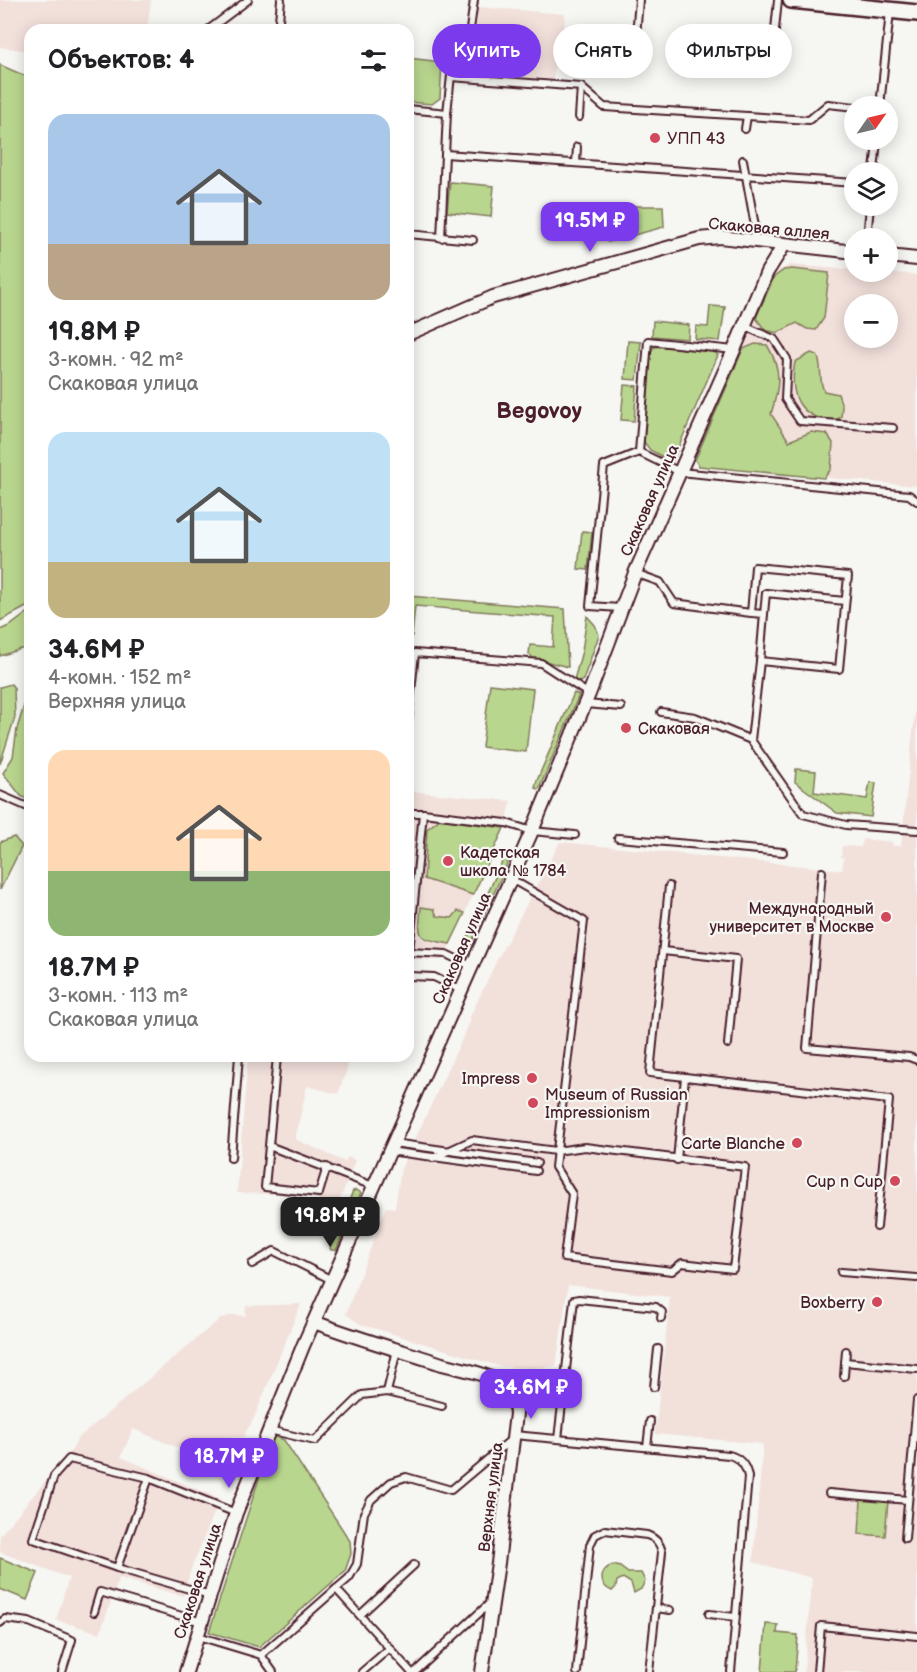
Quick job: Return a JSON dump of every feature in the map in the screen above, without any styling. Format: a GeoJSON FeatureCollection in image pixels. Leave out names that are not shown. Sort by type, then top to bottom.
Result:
{"type":"FeatureCollection","features":[{"type":"Feature","properties":{"kind":"street"},"geometry":{"type":"LineString","coordinates":[[791,0],[917,13]]}},
{"type":"Feature","properties":{"kind":"street","name":"Скаковая аллея"},"geometry":{"type":"LineString","coordinates":[[414,331],[493,297],[710,237],[844,251]]}},
{"type":"Feature","properties":{"kind":"street","name":"Скаковая улица"},"geometry":{"type":"LineString","coordinates":[[186,1672],[236,1513],[314,1322],[532,831],[587,699],[635,573],[767,272],[784,245]]}},
{"type":"Feature","properties":{"kind":"street"},"geometry":{"type":"LineString","coordinates":[[898,257],[917,259]]}},
{"type":"Feature","properties":{"kind":"street","name":"Верхняя улица"},"geometry":{"type":"LineString","coordinates":[[314,1322],[480,1375],[504,1385],[515,1401],[514,1436],[482,1672]]}},
{"type":"Feature","properties":{"kind":"lane"},"geometry":{"type":"LineString","coordinates":[[216,24],[248,0]]}},
{"type":"Feature","properties":{"kind":"lane"},"geometry":{"type":"LineString","coordinates":[[278,24],[280,0]]}},
{"type":"Feature","properties":{"kind":"lane"},"geometry":{"type":"LineString","coordinates":[[471,24],[474,0]]}},
{"type":"Feature","properties":{"kind":"lane"},"geometry":{"type":"LineString","coordinates":[[637,24],[639,0]]}},
{"type":"Feature","properties":{"kind":"lane"},"geometry":{"type":"LineString","coordinates":[[776,24],[778,0]]}},
{"type":"Feature","properties":{"kind":"lane"},"geometry":{"type":"LineString","coordinates":[[881,96],[890,10]]}},
{"type":"Feature","properties":{"kind":"lane"},"geometry":{"type":"LineString","coordinates":[[441,238],[451,78]]}},
{"type":"Feature","properties":{"kind":"lane"},"geometry":{"type":"LineString","coordinates":[[464,78],[581,87],[604,107],[809,120],[828,104],[844,106]]}},
{"type":"Feature","properties":{"kind":"lane"},"geometry":{"type":"LineString","coordinates":[[579,117],[581,87]]}},
{"type":"Feature","properties":{"kind":"lane"},"geometry":{"type":"LineString","coordinates":[[414,110],[447,113]]}},
{"type":"Feature","properties":{"kind":"lane"},"geometry":{"type":"LineString","coordinates":[[745,129],[747,116]]}},
{"type":"Feature","properties":{"kind":"lane"},"geometry":{"type":"LineString","coordinates":[[576,163],[577,147]]}},
{"type":"Feature","properties":{"kind":"lane"},"geometry":{"type":"LineString","coordinates":[[445,154],[844,182]]}},
{"type":"Feature","properties":{"kind":"lane"},"geometry":{"type":"LineString","coordinates":[[743,160],[755,226],[754,241]]}},
{"type":"Feature","properties":{"kind":"lane"},"geometry":{"type":"LineString","coordinates":[[414,235],[473,240]]}},
{"type":"Feature","properties":{"kind":"lane"},"geometry":{"type":"LineString","coordinates":[[744,326],[774,339],[788,359],[785,399],[800,421],[893,428]]}},
{"type":"Feature","properties":{"kind":"lane"},"geometry":{"type":"LineString","coordinates":[[639,452],[648,341],[734,350]]}},
{"type":"Feature","properties":{"kind":"lane"},"geometry":{"type":"LineString","coordinates":[[620,608],[590,606],[604,466],[639,452],[680,472],[909,495],[917,501]]}},
{"type":"Feature","properties":{"kind":"lane"},"geometry":{"type":"LineString","coordinates":[[751,613],[756,567],[848,576],[839,669],[760,661]]}},
{"type":"Feature","properties":{"kind":"lane"},"geometry":{"type":"LineString","coordinates":[[635,573],[660,582],[674,603],[764,614]]}},
{"type":"Feature","properties":{"kind":"lane"},"geometry":{"type":"LineString","coordinates":[[751,740],[766,593],[845,601]]}},
{"type":"Feature","properties":{"kind":"lane"},"geometry":{"type":"LineString","coordinates":[[414,670],[416,653],[542,663],[587,699],[621,707]]}},
{"type":"Feature","properties":{"kind":"lane"},"geometry":{"type":"LineString","coordinates":[[661,712],[694,717],[751,740],[803,814],[846,825],[917,830]]}},
{"type":"Feature","properties":{"kind":"lane"},"geometry":{"type":"LineString","coordinates":[[0,795],[24,805]]}},
{"type":"Feature","properties":{"kind":"lane"},"geometry":{"type":"LineString","coordinates":[[414,813],[506,823],[532,831],[575,835]]}},
{"type":"Feature","properties":{"kind":"lane"},"geometry":{"type":"LineString","coordinates":[[414,896],[423,813]]}},
{"type":"Feature","properties":{"kind":"lane"},"geometry":{"type":"LineString","coordinates":[[618,838],[783,852]]}},
{"type":"Feature","properties":{"kind":"lane"},"geometry":{"type":"LineString","coordinates":[[822,872],[807,1048],[909,1057],[917,1060]]}},
{"type":"Feature","properties":{"kind":"lane"},"geometry":{"type":"LineString","coordinates":[[433,1158],[472,1140],[556,1151],[585,1147],[745,1167],[733,1269],[682,1263],[672,1271],[564,1258],[572,1194],[555,1167],[556,1151],[584,921],[510,879]]}},
{"type":"Feature","properties":{"kind":"lane"},"geometry":{"type":"LineString","coordinates":[[669,886],[650,1073],[889,1100],[877,1227]]}},
{"type":"Feature","properties":{"kind":"lane"},"geometry":{"type":"LineString","coordinates":[[663,951],[736,959],[728,1044]]}},
{"type":"Feature","properties":{"kind":"lane"},"geometry":{"type":"LineString","coordinates":[[414,952],[446,954],[471,966]]}},
{"type":"Feature","properties":{"kind":"lane"},"geometry":{"type":"LineString","coordinates":[[414,976],[434,977],[461,990]]}},
{"type":"Feature","properties":{"kind":"lane"},"geometry":{"type":"LineString","coordinates":[[231,1158],[239,1062]]}},
{"type":"Feature","properties":{"kind":"lane"},"geometry":{"type":"LineString","coordinates":[[276,1062],[265,1187],[319,1193],[327,1167]]}},
{"type":"Feature","properties":{"kind":"lane"},"geometry":{"type":"LineString","coordinates":[[677,1160],[685,1077]]}},
{"type":"Feature","properties":{"kind":"lane"},"geometry":{"type":"LineString","coordinates":[[269,1146],[373,1186]]}},
{"type":"Feature","properties":{"kind":"lane"},"geometry":{"type":"LineString","coordinates":[[391,1147],[537,1163]]}},
{"type":"Feature","properties":{"kind":"lane"},"geometry":{"type":"LineString","coordinates":[[391,1147],[433,1158],[536,1172]]}},
{"type":"Feature","properties":{"kind":"lane"},"geometry":{"type":"LineString","coordinates":[[252,1264],[274,1251],[332,1280]]}},
{"type":"Feature","properties":{"kind":"lane"},"geometry":{"type":"LineString","coordinates":[[842,1272],[917,1278]]}},
{"type":"Feature","properties":{"kind":"lane"},"geometry":{"type":"LineString","coordinates":[[558,1439],[574,1300],[656,1307],[662,1312],[661,1318]]}},
{"type":"Feature","properties":{"kind":"lane"},"geometry":{"type":"LineString","coordinates":[[654,1388],[658,1349]]}},
{"type":"Feature","properties":{"kind":"lane"},"geometry":{"type":"LineString","coordinates":[[387,1392],[397,1350]]}},
{"type":"Feature","properties":{"kind":"lane"},"geometry":{"type":"LineString","coordinates":[[844,1376],[846,1352]]}},
{"type":"Feature","properties":{"kind":"lane"},"geometry":{"type":"LineString","coordinates":[[845,1362],[917,1369]]}},
{"type":"Feature","properties":{"kind":"lane"},"geometry":{"type":"LineString","coordinates":[[269,1430],[315,1441],[362,1395],[387,1392],[442,1406]]}},
{"type":"Feature","properties":{"kind":"lane"},"geometry":{"type":"LineString","coordinates":[[905,1538],[908,1500],[914,1470],[917,1400]]}},
{"type":"Feature","properties":{"kind":"lane"},"geometry":{"type":"LineString","coordinates":[[647,1447],[650,1421]]}},
{"type":"Feature","properties":{"kind":"lane"},"geometry":{"type":"LineString","coordinates":[[261,1655],[349,1578],[357,1564],[364,1513],[371,1500],[391,1482],[405,1478],[451,1490],[514,1436],[729,1455],[735,1456],[744,1464],[748,1480],[730,1672]]}},
{"type":"Feature","properties":{"kind":"lane"},"geometry":{"type":"LineString","coordinates":[[210,1595],[117,1568],[33,1539],[54,1476],[69,1459],[149,1478],[236,1513]]}},
{"type":"Feature","properties":{"kind":"lane"},"geometry":{"type":"LineString","coordinates":[[117,1568],[149,1478]]}},
{"type":"Feature","properties":{"kind":"lane"},"geometry":{"type":"LineString","coordinates":[[829,1493],[908,1500]]}},
{"type":"Feature","properties":{"kind":"lane"},"geometry":{"type":"LineString","coordinates":[[577,1672],[590,1545],[595,1534],[605,1530],[647,1535],[657,1541],[662,1552],[650,1672]]}},
{"type":"Feature","properties":{"kind":"lane"},"geometry":{"type":"LineString","coordinates":[[360,1615],[414,1565]]}},
{"type":"Feature","properties":{"kind":"lane"},"geometry":{"type":"LineString","coordinates":[[336,1589],[413,1672],[493,1600]]}},
{"type":"Feature","properties":{"kind":"lane"},"geometry":{"type":"LineString","coordinates":[[94,1612],[100,1592],[202,1622]]}},
{"type":"Feature","properties":{"kind":"lane"},"geometry":{"type":"LineString","coordinates":[[656,1608],[670,1610]]}},
{"type":"Feature","properties":{"kind":"lane"},"geometry":{"type":"LineString","coordinates":[[709,1614],[735,1617]]}},
{"type":"Feature","properties":{"kind":"lane"},"geometry":{"type":"LineString","coordinates":[[0,1623],[5,1619],[29,1622],[72,1640],[62,1672]]}},
{"type":"Feature","properties":{"kind":"lane"},"geometry":{"type":"LineString","coordinates":[[817,1672],[821,1626],[917,1636]]}},
{"type":"Feature","properties":{"kind":"lane"},"geometry":{"type":"LineString","coordinates":[[197,1636],[261,1655],[273,1672]]}},
{"type":"Feature","properties":{"kind":"lane"},"geometry":{"type":"LineString","coordinates":[[362,1672],[390,1648]]}},
{"type":"Feature","properties":{"kind":"shaded area"},"geometry":{"type":"Polygon","coordinates":[[[0,0],[151,0],[148,24],[24,24],[24,50],[0,47],[0,0]]]}},
{"type":"Feature","properties":{"kind":"shaded area"},"geometry":{"type":"Polygon","coordinates":[[[478,7],[565,14],[564,24],[553,24],[553,79],[540,78],[541,24],[477,24],[478,7]]]}},
{"type":"Feature","properties":{"kind":"shaded area"},"geometry":{"type":"Polygon","coordinates":[[[790,265],[844,269],[844,282],[898,282],[898,274],[917,275],[917,486],[699,466],[695,460],[779,270],[790,265]]]}},
{"type":"Feature","properties":{"kind":"shaded area"},"geometry":{"type":"Polygon","coordinates":[[[917,694],[917,1672],[804,1672],[812,1578],[753,1562],[763,1444],[655,1434],[670,1297],[568,1285],[556,1366],[529,1368],[498,1366],[360,1324],[346,1314],[386,1207],[395,1208],[401,1169],[471,1020],[469,1019],[498,958],[560,842],[842,870],[844,858],[841,857],[842,846],[861,847],[863,839],[892,842],[893,846],[901,846],[917,694]]]}},
{"type":"Feature","properties":{"kind":"shaded area","name":"Кадетская школа № 1784"},"geometry":{"type":"Polygon","coordinates":[[[414,792],[511,801],[506,823],[443,960],[414,959],[414,792]]]}},
{"type":"Feature","properties":{"kind":"shaded area"},"geometry":{"type":"Polygon","coordinates":[[[248,1062],[348,1062],[338,1094],[307,1086],[295,1139],[345,1162],[348,1157],[355,1160],[337,1208],[308,1195],[237,1193],[248,1062]]]}},
{"type":"Feature","properties":{"kind":"shaded area"},"geometry":{"type":"Polygon","coordinates":[[[301,1304],[253,1420],[243,1437],[222,1438],[215,1463],[133,1429],[121,1457],[220,1499],[191,1569],[183,1596],[119,1578],[100,1633],[56,1620],[69,1578],[0,1552],[0,1535],[74,1447],[77,1439],[220,1319],[232,1315],[245,1316],[246,1306],[301,1304]]]}},
{"type":"Feature","properties":{"kind":"green space"},"geometry":{"type":"Polygon","coordinates":[[[414,59],[432,61],[432,78],[441,78],[440,98],[432,104],[414,102],[414,59]]]}},
{"type":"Feature","properties":{"kind":"green space"},"geometry":{"type":"Polygon","coordinates":[[[0,65],[24,75],[24,608],[0,621],[0,65]]]}},
{"type":"Feature","properties":{"kind":"green space"},"geometry":{"type":"Polygon","coordinates":[[[450,182],[494,186],[491,217],[447,212],[450,182]]]}},
{"type":"Feature","properties":{"kind":"green space"},"geometry":{"type":"Polygon","coordinates":[[[608,206],[663,206],[664,227],[608,242],[608,206]]]}},
{"type":"Feature","properties":{"kind":"green space"},"geometry":{"type":"Polygon","coordinates":[[[784,270],[829,273],[824,318],[816,330],[807,329],[797,323],[777,333],[765,330],[756,318],[774,277],[784,270]]]}},
{"type":"Feature","properties":{"kind":"green space"},"geometry":{"type":"Polygon","coordinates":[[[710,306],[725,307],[720,341],[695,339],[696,326],[708,327],[710,306]]]}},
{"type":"Feature","properties":{"kind":"green space"},"geometry":{"type":"Polygon","coordinates":[[[653,321],[689,325],[688,339],[652,336],[653,321]]]}},
{"type":"Feature","properties":{"kind":"green space"},"geometry":{"type":"Polygon","coordinates":[[[628,341],[641,342],[637,380],[625,379],[628,341]]]}},
{"type":"Feature","properties":{"kind":"green space"},"geometry":{"type":"Polygon","coordinates":[[[755,344],[767,345],[776,363],[778,379],[771,414],[789,441],[811,432],[827,434],[833,443],[831,469],[824,478],[699,466],[695,460],[743,349],[755,344]]]}},
{"type":"Feature","properties":{"kind":"green space"},"geometry":{"type":"Polygon","coordinates":[[[658,346],[714,352],[718,355],[672,462],[650,450],[644,442],[651,352],[658,346]]]}},
{"type":"Feature","properties":{"kind":"green space"},"geometry":{"type":"Polygon","coordinates":[[[811,353],[817,355],[819,359],[824,391],[838,394],[842,406],[841,417],[834,421],[822,419],[804,410],[795,394],[793,374],[795,362],[811,353]]]}},
{"type":"Feature","properties":{"kind":"green space"},"geometry":{"type":"Polygon","coordinates":[[[624,385],[637,386],[634,421],[621,420],[624,385]]]}},
{"type":"Feature","properties":{"kind":"green space"},"geometry":{"type":"Polygon","coordinates":[[[582,531],[592,532],[588,570],[578,569],[582,531]]]}},
{"type":"Feature","properties":{"kind":"green space"},"geometry":{"type":"Polygon","coordinates":[[[414,596],[565,609],[568,667],[533,658],[529,654],[530,645],[553,647],[555,617],[415,606],[414,616],[414,596]]]}},
{"type":"Feature","properties":{"kind":"green space"},"geometry":{"type":"Polygon","coordinates":[[[24,615],[24,649],[0,656],[0,630],[24,615]]]}},
{"type":"Feature","properties":{"kind":"green space"},"geometry":{"type":"Polygon","coordinates":[[[587,616],[595,625],[599,635],[583,680],[579,682],[574,680],[582,651],[587,616]]]}},
{"type":"Feature","properties":{"kind":"green space"},"geometry":{"type":"Polygon","coordinates":[[[11,684],[14,688],[15,717],[0,764],[0,687],[11,684]]]}},
{"type":"Feature","properties":{"kind":"green space"},"geometry":{"type":"Polygon","coordinates":[[[490,684],[533,689],[526,752],[482,747],[490,684]]]}},
{"type":"Feature","properties":{"kind":"green space"},"geometry":{"type":"Polygon","coordinates":[[[574,693],[579,695],[539,789],[535,788],[536,783],[574,693]]]}},
{"type":"Feature","properties":{"kind":"green space"},"geometry":{"type":"Polygon","coordinates":[[[24,706],[24,798],[3,773],[13,757],[17,729],[24,706]]]}},
{"type":"Feature","properties":{"kind":"green space"},"geometry":{"type":"Polygon","coordinates":[[[796,769],[816,771],[814,792],[867,799],[870,782],[876,783],[871,817],[837,813],[795,782],[796,769]]]}},
{"type":"Feature","properties":{"kind":"green space"},"geometry":{"type":"Polygon","coordinates":[[[440,819],[504,828],[473,895],[424,879],[427,829],[440,819]]]}},
{"type":"Feature","properties":{"kind":"green space"},"geometry":{"type":"Polygon","coordinates":[[[14,837],[22,846],[0,890],[0,842],[14,837]]]}},
{"type":"Feature","properties":{"kind":"green space"},"geometry":{"type":"Polygon","coordinates":[[[506,853],[511,855],[466,955],[462,955],[461,953],[506,853]]]}},
{"type":"Feature","properties":{"kind":"green space"},"geometry":{"type":"Polygon","coordinates":[[[421,907],[434,909],[437,916],[452,918],[458,911],[465,913],[450,944],[422,936],[420,932],[421,907]]]}},
{"type":"Feature","properties":{"kind":"green space"},"geometry":{"type":"Polygon","coordinates":[[[357,1190],[361,1193],[336,1250],[331,1250],[353,1191],[357,1190]]]}},
{"type":"Feature","properties":{"kind":"green space"},"geometry":{"type":"Polygon","coordinates":[[[273,1436],[284,1440],[350,1541],[351,1554],[345,1571],[259,1647],[209,1632],[273,1436]]]}},
{"type":"Feature","properties":{"kind":"green space"},"geometry":{"type":"Polygon","coordinates":[[[861,1499],[888,1501],[885,1536],[859,1534],[861,1499]]]}},
{"type":"Feature","properties":{"kind":"green space"},"geometry":{"type":"Polygon","coordinates":[[[0,1558],[38,1573],[27,1600],[0,1589],[0,1558]]]}},
{"type":"Feature","properties":{"kind":"green space"},"geometry":{"type":"Polygon","coordinates":[[[613,1565],[628,1573],[641,1573],[645,1581],[641,1589],[634,1593],[631,1583],[623,1578],[617,1581],[612,1591],[607,1588],[602,1581],[603,1574],[608,1567],[613,1565]]]}},
{"type":"Feature","properties":{"kind":"green space"},"geometry":{"type":"Polygon","coordinates":[[[766,1624],[778,1625],[777,1633],[798,1635],[795,1672],[762,1672],[766,1624]]]}},
{"type":"Feature","properties":{"kind":"place","name":"УПП 43"},"geometry":{"type":"Point","coordinates":[655,138]}},
{"type":"Feature","properties":{"kind":"place","name":"Скаковая"},"geometry":{"type":"Point","coordinates":[626,728]}},
{"type":"Feature","properties":{"kind":"place","name":"Кадетская школа № 1784"},"geometry":{"type":"Point","coordinates":[448,861]}},
{"type":"Feature","properties":{"kind":"place","name":"Международный университет в Москве"},"geometry":{"type":"Point","coordinates":[886,917]}},
{"type":"Feature","properties":{"kind":"place","name":"Impress"},"geometry":{"type":"Point","coordinates":[532,1078]}},
{"type":"Feature","properties":{"kind":"place","name":"Museum of Russian Impressionism"},"geometry":{"type":"Point","coordinates":[533,1103]}},
{"type":"Feature","properties":{"kind":"place","name":"Carte Blanche"},"geometry":{"type":"Point","coordinates":[797,1143]}},
{"type":"Feature","properties":{"kind":"place","name":"Cup n Cup"},"geometry":{"type":"Point","coordinates":[895,1181]}},
{"type":"Feature","properties":{"kind":"place","name":"Boxberry"},"geometry":{"type":"Point","coordinates":[877,1302]}},
{"type":"Feature","properties":{"kind":"district","name":"Begovoy"},"geometry":{"type":"Point","coordinates":[539,410]}}]}
